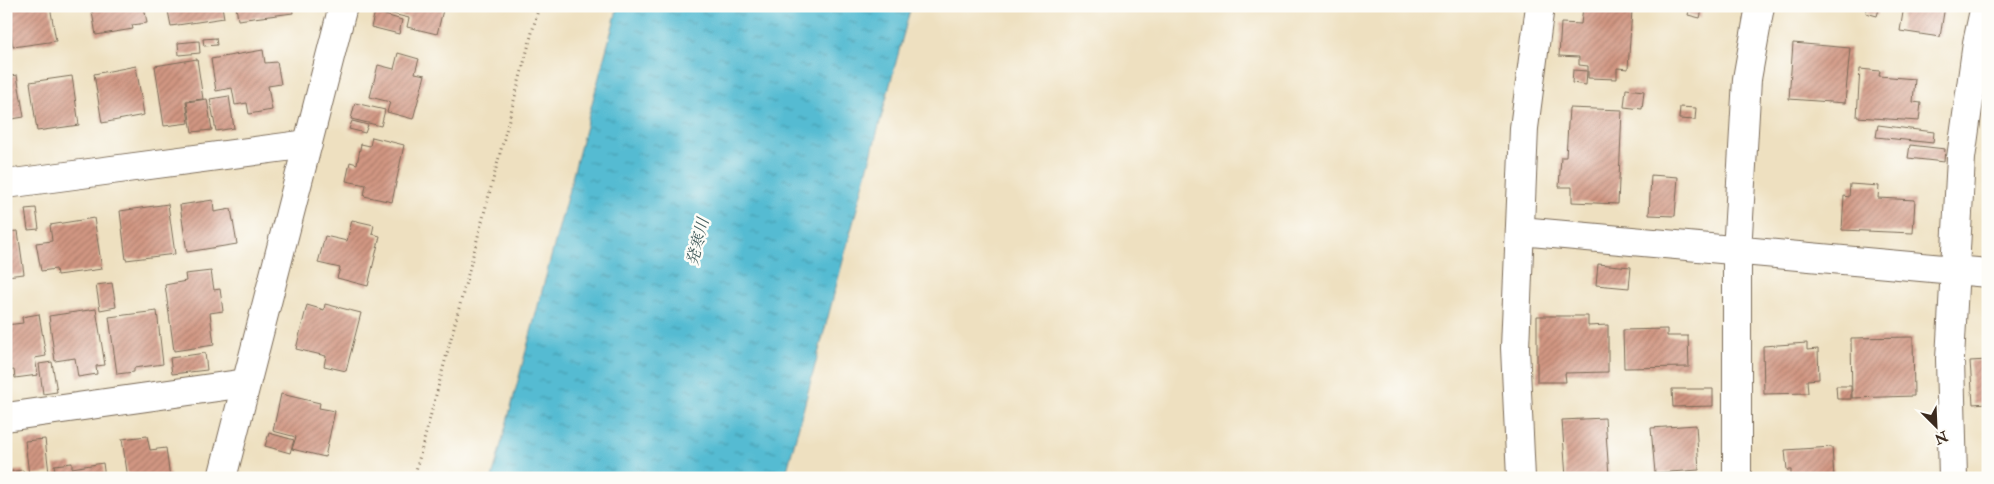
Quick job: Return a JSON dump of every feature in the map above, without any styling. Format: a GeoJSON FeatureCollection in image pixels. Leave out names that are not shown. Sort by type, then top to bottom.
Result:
{"type":"FeatureCollection","features":[{"type":"Feature","properties":{"kind":"street"},"geometry":{"type":"LineString","coordinates":[[222,478],[343,6]]}},
{"type":"Feature","properties":{"kind":"street"},"geometry":{"type":"LineString","coordinates":[[1521,478],[1515,348],[1524,128],[1540,6]]}},
{"type":"Feature","properties":{"kind":"street"},"geometry":{"type":"LineString","coordinates":[[1737,478],[1737,252],[1747,79],[1760,6]]}},
{"type":"Feature","properties":{"kind":"street"},"geometry":{"type":"LineString","coordinates":[[1953,478],[1950,359],[1961,158],[1984,6]]}},
{"type":"Feature","properties":{"kind":"street"},"geometry":{"type":"LineString","coordinates":[[6,184],[308,144]]}},
{"type":"Feature","properties":{"kind":"street"},"geometry":{"type":"LineString","coordinates":[[1520,232],[1988,273]]}},
{"type":"Feature","properties":{"kind":"street"},"geometry":{"type":"LineString","coordinates":[[6,417],[246,384]]}},
{"type":"Feature","properties":{"kind":"path"},"geometry":{"type":"LineString","coordinates":[[414,478],[539,6]]}},
{"type":"Feature","properties":{"kind":"water","name":"発寒川"},"geometry":{"type":"Polygon","coordinates":[[[618,6],[911,6],[785,478],[492,478],[618,6]]]}},
{"type":"Feature","properties":{"kind":"building"},"geometry":{"type":"Polygon","coordinates":[[[24,6],[50,6],[56,41],[13,47],[7,9],[24,6]]]}},
{"type":"Feature","properties":{"kind":"building"},"geometry":{"type":"Polygon","coordinates":[[[91,6],[144,6],[147,23],[132,25],[133,29],[96,35],[91,6]]]}},
{"type":"Feature","properties":{"kind":"building"},"geometry":{"type":"Polygon","coordinates":[[[167,6],[222,6],[224,18],[171,26],[167,6]]]}},
{"type":"Feature","properties":{"kind":"building"},"geometry":{"type":"Polygon","coordinates":[[[236,6],[292,6],[293,13],[238,20],[236,6]]]}},
{"type":"Feature","properties":{"kind":"building"},"geometry":{"type":"Polygon","coordinates":[[[385,6],[444,6],[437,34],[407,27],[409,18],[384,12],[385,6]]]}},
{"type":"Feature","properties":{"kind":"building"},"geometry":{"type":"Polygon","coordinates":[[[1690,6],[1703,6],[1700,18],[1688,15],[1690,6]]]}},
{"type":"Feature","properties":{"kind":"building"},"geometry":{"type":"Polygon","coordinates":[[[1868,6],[1880,6],[1877,16],[1866,13],[1868,6]]]}},
{"type":"Feature","properties":{"kind":"building"},"geometry":{"type":"Polygon","coordinates":[[[1904,6],[1945,6],[1940,37],[1900,31],[1904,6]]]}},
{"type":"Feature","properties":{"kind":"building"},"geometry":{"type":"Polygon","coordinates":[[[1583,7],[1632,10],[1628,69],[1617,68],[1617,79],[1588,78],[1588,66],[1579,65],[1579,57],[1559,56],[1561,23],[1581,24],[1583,7]]]}},
{"type":"Feature","properties":{"kind":"building"},"geometry":{"type":"Polygon","coordinates":[[[375,12],[402,20],[399,34],[371,27],[375,12]]]}},
{"type":"Feature","properties":{"kind":"building"},"geometry":{"type":"Polygon","coordinates":[[[216,38],[217,45],[204,46],[203,39],[216,38]]]}},
{"type":"Feature","properties":{"kind":"building"},"geometry":{"type":"Polygon","coordinates":[[[199,41],[200,53],[179,55],[178,43],[199,41]]]}},
{"type":"Feature","properties":{"kind":"building"},"geometry":{"type":"Polygon","coordinates":[[[1793,43],[1850,48],[1845,103],[1789,99],[1793,43]]]}},
{"type":"Feature","properties":{"kind":"building"},"geometry":{"type":"Polygon","coordinates":[[[263,50],[265,63],[277,62],[281,84],[268,86],[272,110],[249,114],[247,103],[235,105],[232,88],[216,91],[211,59],[263,50]]]}},
{"type":"Feature","properties":{"kind":"building"},"geometry":{"type":"Polygon","coordinates":[[[398,53],[419,59],[415,73],[425,75],[413,119],[387,112],[390,102],[370,97],[378,65],[394,69],[398,53]]]}},
{"type":"Feature","properties":{"kind":"building"},"geometry":{"type":"Polygon","coordinates":[[[197,59],[203,99],[186,101],[189,123],[164,126],[155,66],[197,59]]]}},
{"type":"Feature","properties":{"kind":"building"},"geometry":{"type":"Polygon","coordinates":[[[136,66],[144,115],[102,123],[94,74],[136,66]]]}},
{"type":"Feature","properties":{"kind":"building"},"geometry":{"type":"Polygon","coordinates":[[[1860,69],[1880,71],[1879,76],[1915,79],[1913,102],[1921,103],[1919,121],[1857,117],[1860,69]]]}},
{"type":"Feature","properties":{"kind":"building"},"geometry":{"type":"Polygon","coordinates":[[[1573,70],[1587,71],[1586,85],[1572,83],[1573,70]]]}},
{"type":"Feature","properties":{"kind":"building"},"geometry":{"type":"Polygon","coordinates":[[[17,75],[24,117],[6,120],[6,77],[17,75]]]}},
{"type":"Feature","properties":{"kind":"building"},"geometry":{"type":"Polygon","coordinates":[[[72,76],[79,125],[37,131],[30,82],[72,76]]]}},
{"type":"Feature","properties":{"kind":"building"},"geometry":{"type":"Polygon","coordinates":[[[1626,89],[1644,91],[1642,109],[1624,107],[1626,89]]]}},
{"type":"Feature","properties":{"kind":"building"},"geometry":{"type":"Polygon","coordinates":[[[229,96],[234,128],[216,131],[210,99],[229,96]]]}},
{"type":"Feature","properties":{"kind":"building"},"geometry":{"type":"Polygon","coordinates":[[[207,99],[212,130],[192,132],[187,102],[207,99]]]}},
{"type":"Feature","properties":{"kind":"building"},"geometry":{"type":"Polygon","coordinates":[[[355,103],[385,110],[381,126],[351,119],[355,103]]]}},
{"type":"Feature","properties":{"kind":"building"},"geometry":{"type":"Polygon","coordinates":[[[1680,107],[1696,108],[1695,120],[1679,119],[1680,107]]]}},
{"type":"Feature","properties":{"kind":"building"},"geometry":{"type":"Polygon","coordinates":[[[1569,108],[1622,110],[1618,204],[1572,202],[1572,187],[1559,187],[1561,157],[1566,157],[1569,108]]]}},
{"type":"Feature","properties":{"kind":"building"},"geometry":{"type":"Polygon","coordinates":[[[352,121],[368,125],[365,133],[349,129],[352,121]]]}},
{"type":"Feature","properties":{"kind":"building"},"geometry":{"type":"Polygon","coordinates":[[[1878,125],[1934,132],[1933,143],[1876,137],[1878,125]]]}},
{"type":"Feature","properties":{"kind":"building"},"geometry":{"type":"Polygon","coordinates":[[[372,137],[404,145],[392,202],[364,196],[366,185],[346,181],[350,162],[357,164],[361,144],[370,146],[372,137]]]}},
{"type":"Feature","properties":{"kind":"building"},"geometry":{"type":"Polygon","coordinates":[[[1910,145],[1945,149],[1944,162],[1908,158],[1910,145]]]}},
{"type":"Feature","properties":{"kind":"building"},"geometry":{"type":"Polygon","coordinates":[[[1651,175],[1678,177],[1675,216],[1649,215],[1651,175]]]}},
{"type":"Feature","properties":{"kind":"building"},"geometry":{"type":"Polygon","coordinates":[[[1850,184],[1879,186],[1878,198],[1915,200],[1913,233],[1842,230],[1844,196],[1849,197],[1850,184]]]}},
{"type":"Feature","properties":{"kind":"building"},"geometry":{"type":"Polygon","coordinates":[[[213,200],[214,212],[231,209],[237,244],[187,252],[180,205],[213,200]]]}},
{"type":"Feature","properties":{"kind":"building"},"geometry":{"type":"Polygon","coordinates":[[[168,204],[175,254],[126,260],[120,211],[168,204]]]}},
{"type":"Feature","properties":{"kind":"building"},"geometry":{"type":"Polygon","coordinates":[[[36,208],[39,229],[28,230],[25,209],[36,208]]]}},
{"type":"Feature","properties":{"kind":"building"},"geometry":{"type":"Polygon","coordinates":[[[94,218],[102,269],[57,275],[56,269],[41,271],[36,243],[52,241],[50,225],[94,218]]]}},
{"type":"Feature","properties":{"kind":"building"},"geometry":{"type":"Polygon","coordinates":[[[352,220],[374,225],[372,234],[380,236],[368,286],[337,278],[340,268],[318,263],[325,236],[347,241],[352,220]]]}},
{"type":"Feature","properties":{"kind":"building"},"geometry":{"type":"Polygon","coordinates":[[[18,231],[24,274],[6,276],[6,232],[18,231]]]}},
{"type":"Feature","properties":{"kind":"building"},"geometry":{"type":"Polygon","coordinates":[[[1598,264],[1631,267],[1629,288],[1596,285],[1598,264]]]}},
{"type":"Feature","properties":{"kind":"building"},"geometry":{"type":"Polygon","coordinates":[[[211,271],[214,290],[220,289],[223,311],[210,313],[214,345],[174,351],[165,285],[186,281],[185,274],[211,271]]]}},
{"type":"Feature","properties":{"kind":"building"},"geometry":{"type":"Polygon","coordinates":[[[112,283],[116,307],[100,310],[96,285],[112,283]]]}},
{"type":"Feature","properties":{"kind":"building"},"geometry":{"type":"Polygon","coordinates":[[[325,304],[361,313],[346,371],[324,366],[326,356],[296,349],[307,305],[324,310],[325,304]]]}},
{"type":"Feature","properties":{"kind":"building"},"geometry":{"type":"Polygon","coordinates":[[[96,309],[105,365],[96,366],[97,374],[78,377],[75,358],[55,361],[49,316],[96,309]]]}},
{"type":"Feature","properties":{"kind":"building"},"geometry":{"type":"Polygon","coordinates":[[[157,311],[163,364],[134,368],[134,372],[117,374],[109,317],[157,311]]]}},
{"type":"Feature","properties":{"kind":"building"},"geometry":{"type":"Polygon","coordinates":[[[39,314],[46,356],[35,358],[38,375],[15,378],[14,370],[6,371],[6,325],[23,323],[22,317],[39,314]]]}},
{"type":"Feature","properties":{"kind":"building"},"geometry":{"type":"Polygon","coordinates":[[[1537,316],[1588,316],[1588,326],[1608,325],[1608,372],[1565,373],[1566,382],[1537,382],[1537,316]]]}},
{"type":"Feature","properties":{"kind":"building"},"geometry":{"type":"Polygon","coordinates":[[[1667,329],[1667,336],[1688,336],[1689,367],[1624,368],[1623,330],[1667,329]]]}},
{"type":"Feature","properties":{"kind":"building"},"geometry":{"type":"Polygon","coordinates":[[[1913,337],[1914,396],[1852,398],[1851,338],[1913,337]]]}},
{"type":"Feature","properties":{"kind":"building"},"geometry":{"type":"Polygon","coordinates":[[[1807,343],[1807,350],[1818,349],[1819,379],[1807,380],[1808,393],[1764,394],[1763,346],[1807,343]]]}},
{"type":"Feature","properties":{"kind":"building"},"geometry":{"type":"Polygon","coordinates":[[[205,353],[207,370],[172,374],[170,358],[205,353]]]}},
{"type":"Feature","properties":{"kind":"building"},"geometry":{"type":"Polygon","coordinates":[[[1988,360],[1988,403],[1973,404],[1970,361],[1988,360]]]}},
{"type":"Feature","properties":{"kind":"building"},"geometry":{"type":"Polygon","coordinates":[[[52,362],[57,392],[43,394],[39,364],[52,362]]]}},
{"type":"Feature","properties":{"kind":"building"},"geometry":{"type":"Polygon","coordinates":[[[1836,386],[1851,386],[1851,399],[1837,399],[1836,386]]]}},
{"type":"Feature","properties":{"kind":"building"},"geometry":{"type":"Polygon","coordinates":[[[1672,389],[1713,389],[1713,406],[1673,407],[1672,389]]]}},
{"type":"Feature","properties":{"kind":"building"},"geometry":{"type":"Polygon","coordinates":[[[281,394],[320,403],[319,408],[335,411],[325,457],[292,449],[296,437],[273,431],[281,394]]]}},
{"type":"Feature","properties":{"kind":"building"},"geometry":{"type":"Polygon","coordinates":[[[1605,418],[1609,476],[1566,478],[1562,420],[1605,418]]]}},
{"type":"Feature","properties":{"kind":"building"},"geometry":{"type":"Polygon","coordinates":[[[1696,425],[1699,470],[1655,473],[1651,428],[1696,425]]]}},
{"type":"Feature","properties":{"kind":"building"},"geometry":{"type":"Polygon","coordinates":[[[269,433],[294,440],[290,453],[265,446],[269,433]]]}},
{"type":"Feature","properties":{"kind":"building"},"geometry":{"type":"Polygon","coordinates":[[[147,436],[150,450],[166,448],[170,478],[128,478],[122,439],[147,436]]]}},
{"type":"Feature","properties":{"kind":"building"},"geometry":{"type":"Polygon","coordinates":[[[45,439],[49,473],[29,475],[25,441],[45,439]]]}},
{"type":"Feature","properties":{"kind":"building"},"geometry":{"type":"Polygon","coordinates":[[[1832,447],[1834,478],[1791,478],[1791,470],[1787,470],[1785,450],[1832,447]]]}},
{"type":"Feature","properties":{"kind":"building"},"geometry":{"type":"Polygon","coordinates":[[[72,463],[72,468],[103,463],[105,478],[56,478],[54,465],[72,463]]]}},
{"type":"Feature","properties":{"kind":"building"},"geometry":{"type":"Polygon","coordinates":[[[23,470],[24,478],[6,478],[6,472],[23,470]]]}}]}
